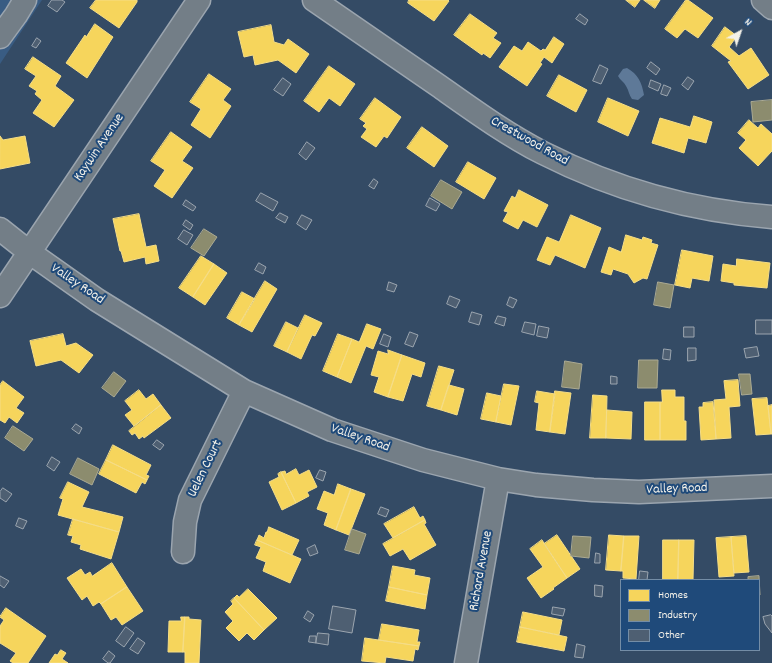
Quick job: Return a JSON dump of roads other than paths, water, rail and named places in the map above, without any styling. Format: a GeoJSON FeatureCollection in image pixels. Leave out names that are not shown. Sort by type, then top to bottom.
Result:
{"type":"FeatureCollection","features":[{"type":"Feature","properties":{"kind":"street"},"geometry":{"type":"LineString","coordinates":[[0,37],[25,0]]}},
{"type":"Feature","properties":{"kind":"street","name":"Kaywin Avenue"},"geometry":{"type":"LineString","coordinates":[[0,296],[200,0]]}},
{"type":"Feature","properties":{"kind":"street","name":"Crestwood Road"},"geometry":{"type":"LineString","coordinates":[[314,0],[500,129],[544,153],[589,173],[636,190],[698,207],[744,215],[772,217]]}},
{"type":"Feature","properties":{"kind":"street"},"geometry":{"type":"LineString","coordinates":[[764,0],[772,8]]}},
{"type":"Feature","properties":{"kind":"street","name":"Valley Road"},"geometry":{"type":"LineString","coordinates":[[0,229],[29,252],[97,300],[244,391],[332,430],[423,460],[498,479],[536,485],[639,492],[759,488],[772,486]]}},
{"type":"Feature","properties":{"kind":"street","name":"Uelen Court"},"geometry":{"type":"LineString","coordinates":[[183,552],[185,522],[190,500],[244,391]]}},
{"type":"Feature","properties":{"kind":"street","name":"Richard Avenue"},"geometry":{"type":"LineString","coordinates":[[466,663],[498,479]]}}]}
